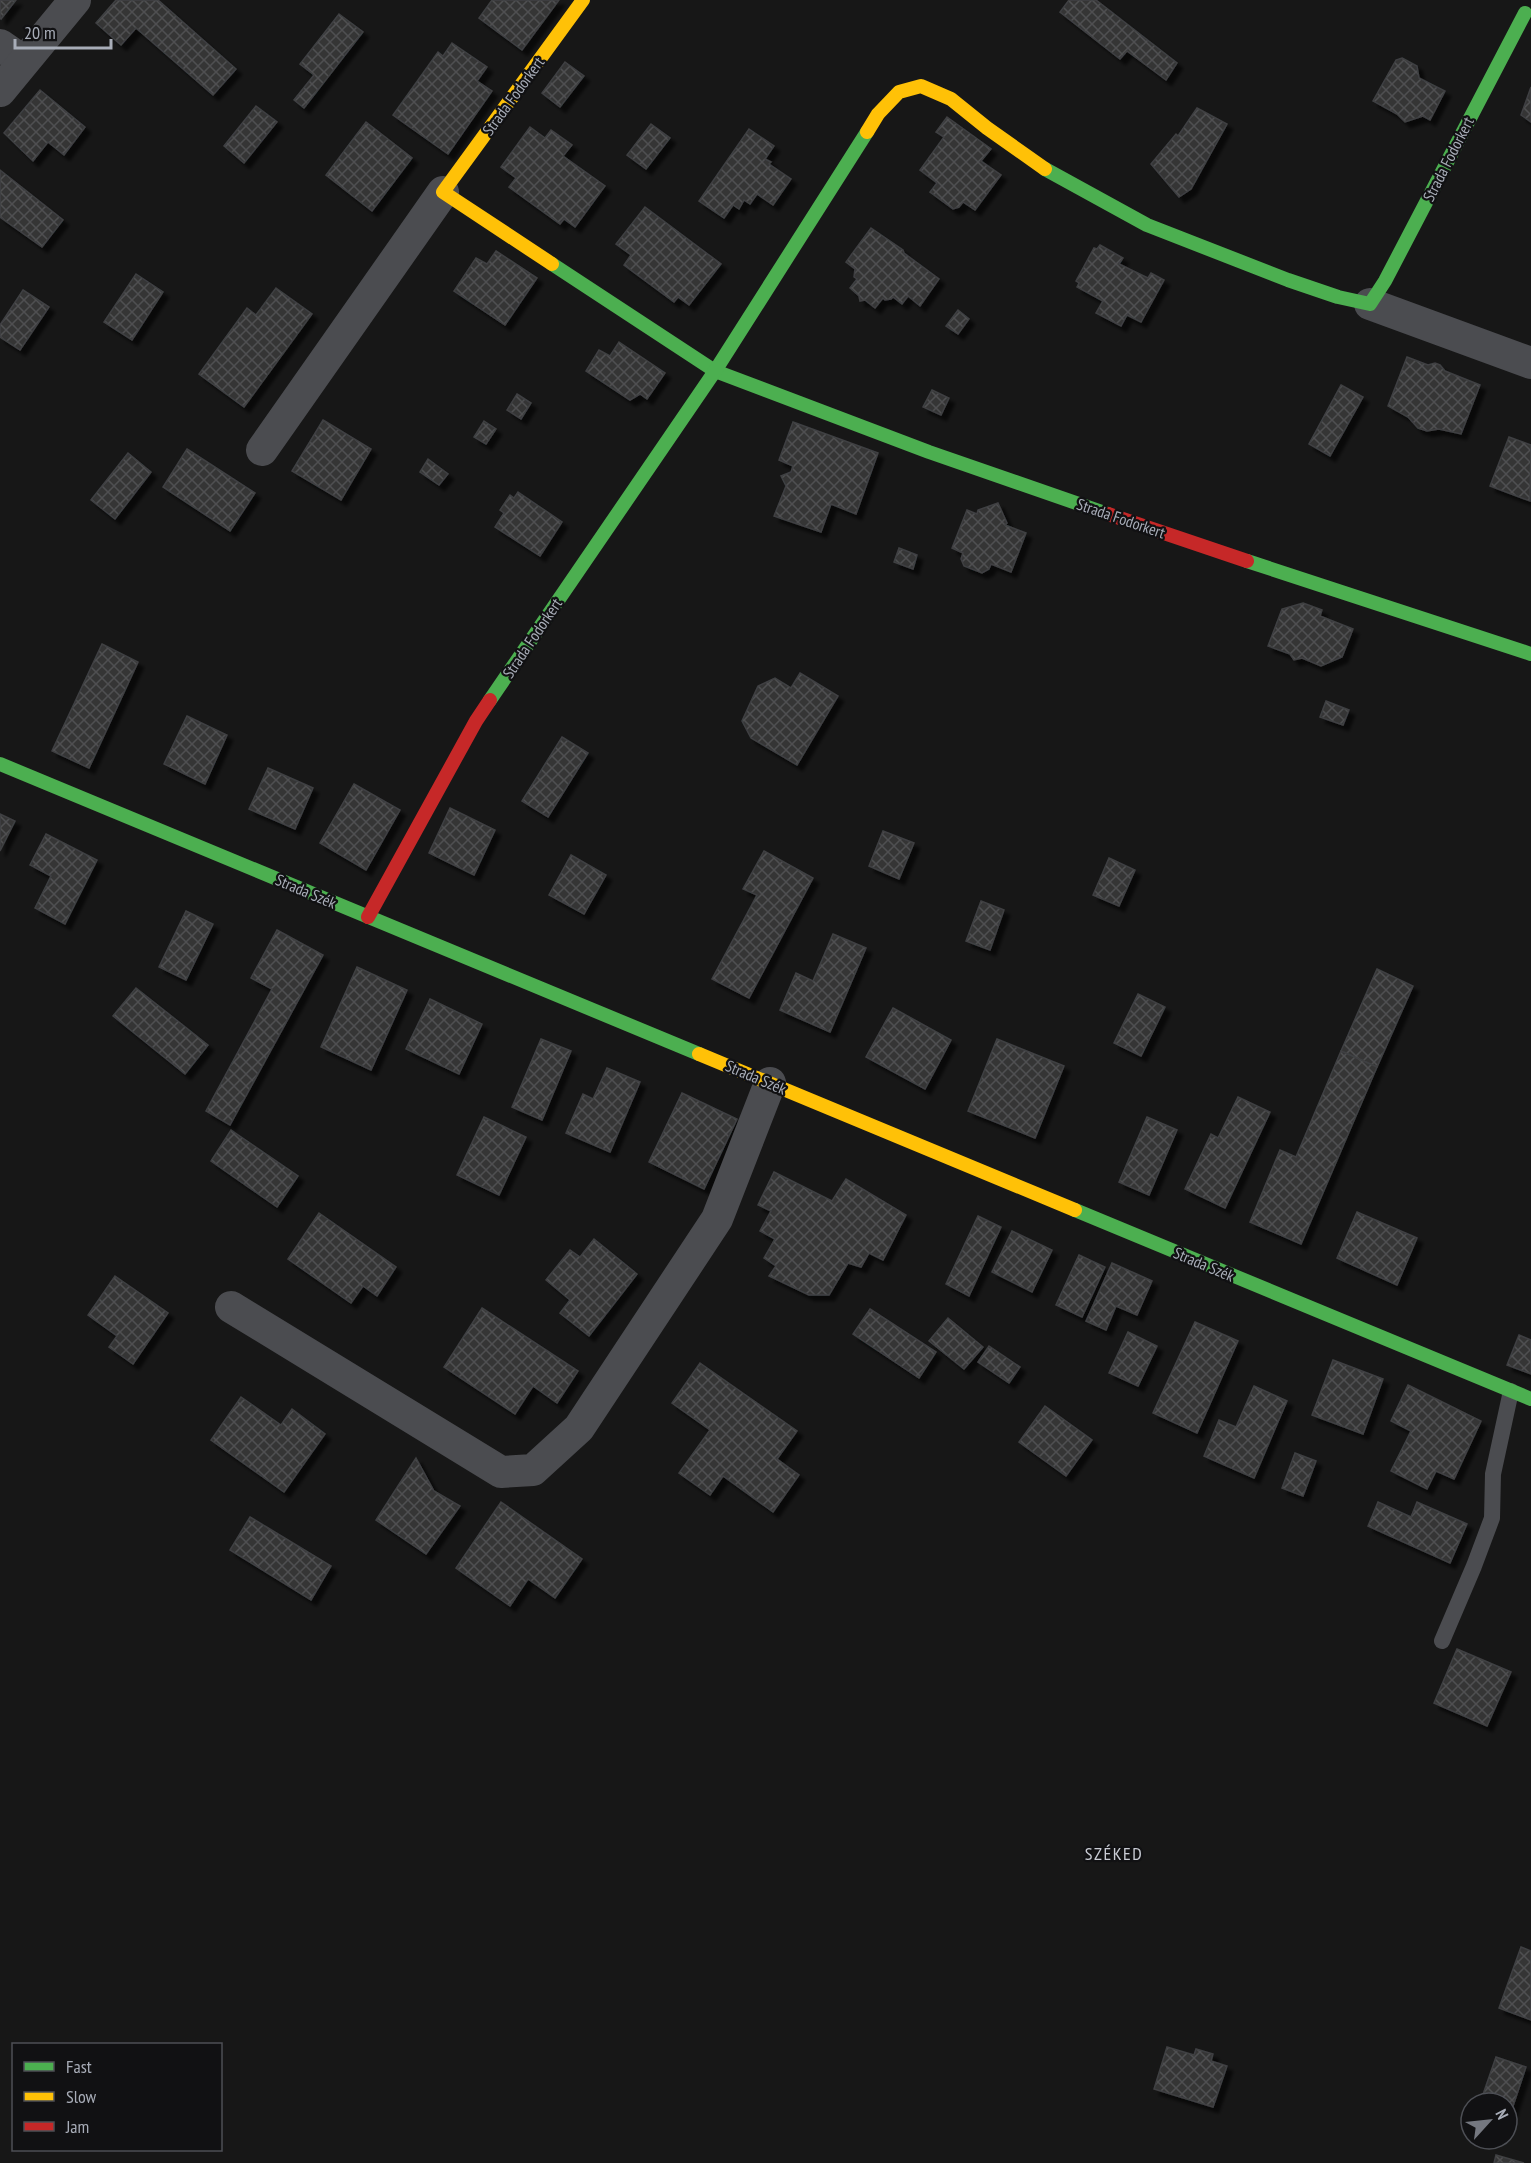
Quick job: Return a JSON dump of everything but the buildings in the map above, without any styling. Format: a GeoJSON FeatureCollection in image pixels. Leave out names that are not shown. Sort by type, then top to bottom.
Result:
{"type":"FeatureCollection","features":[{"type":"Feature","properties":{"kind":"street"},"geometry":{"type":"LineString","coordinates":[[0,91],[12,53],[75,0]]}},
{"type":"Feature","properties":{"kind":"street","name":"Strada Fodorkert"},"geometry":{"type":"LineString","coordinates":[[262,450],[443,192],[583,0]]}},
{"type":"Feature","properties":{"kind":"street","name":"Strada Fodorkert"},"geometry":{"type":"LineString","coordinates":[[1370,304],[1385,281],[1525,13]]}},
{"type":"Feature","properties":{"kind":"street","name":"Strada Fodorkert"},"geometry":{"type":"LineString","coordinates":[[368,917],[476,721],[715,371],[878,114],[899,92],[921,86],[951,99],[987,128],[1055,176],[1147,225],[1288,280],[1338,297],[1370,304],[1531,363]]}},
{"type":"Feature","properties":{"kind":"street","name":"Strada Fodorkert"},"geometry":{"type":"LineString","coordinates":[[443,192],[715,371],[929,452],[1225,554],[1531,654]]}},
{"type":"Feature","properties":{"kind":"street","name":"Strada Szék"},"geometry":{"type":"LineString","coordinates":[[0,764],[1531,1399]]}},
{"type":"Feature","properties":{"kind":"street"},"geometry":{"type":"LineString","coordinates":[[231,1307],[501,1472],[533,1470],[579,1428],[717,1219],[770,1083]]}},
{"type":"Feature","properties":{"kind":"lane"},"geometry":{"type":"LineString","coordinates":[[1442,1641],[1492,1518],[1493,1474],[1511,1391]]}},
{"type":"Feature","properties":{"kind":"traffic: fast"},"geometry":{"type":"LineString","coordinates":[[1045,169],[1147,225],[1288,280],[1338,297],[1370,304],[1385,281],[1525,13]]}},
{"type":"Feature","properties":{"kind":"traffic: fast"},"geometry":{"type":"LineString","coordinates":[[490,700],[715,371],[867,132]]}},
{"type":"Feature","properties":{"kind":"traffic: fast"},"geometry":{"type":"LineString","coordinates":[[552,264],[715,371],[929,452],[1108,514]]}},
{"type":"Feature","properties":{"kind":"traffic: fast"},"geometry":{"type":"LineString","coordinates":[[1247,561],[1531,654]]}},
{"type":"Feature","properties":{"kind":"traffic: fast"},"geometry":{"type":"LineString","coordinates":[[0,764],[699,1054]]}},
{"type":"Feature","properties":{"kind":"traffic: fast"},"geometry":{"type":"LineString","coordinates":[[1075,1210],[1531,1399]]}},
{"type":"Feature","properties":{"kind":"traffic: slow"},"geometry":{"type":"LineString","coordinates":[[552,264],[443,192],[583,0]]}},
{"type":"Feature","properties":{"kind":"traffic: slow"},"geometry":{"type":"LineString","coordinates":[[867,132],[878,114],[899,92],[921,86],[951,99],[1045,169]]}},
{"type":"Feature","properties":{"kind":"traffic: slow"},"geometry":{"type":"LineString","coordinates":[[699,1054],[1075,1210]]}},
{"type":"Feature","properties":{"kind":"traffic: jam"},"geometry":{"type":"LineString","coordinates":[[1108,514],[1247,561]]}},
{"type":"Feature","properties":{"kind":"traffic: jam"},"geometry":{"type":"LineString","coordinates":[[368,917],[476,721],[490,700]]}},
{"type":"Feature","properties":{"kind":"district","name":"SZÉKED"},"geometry":{"type":"Point","coordinates":[1114,1853]}}]}
